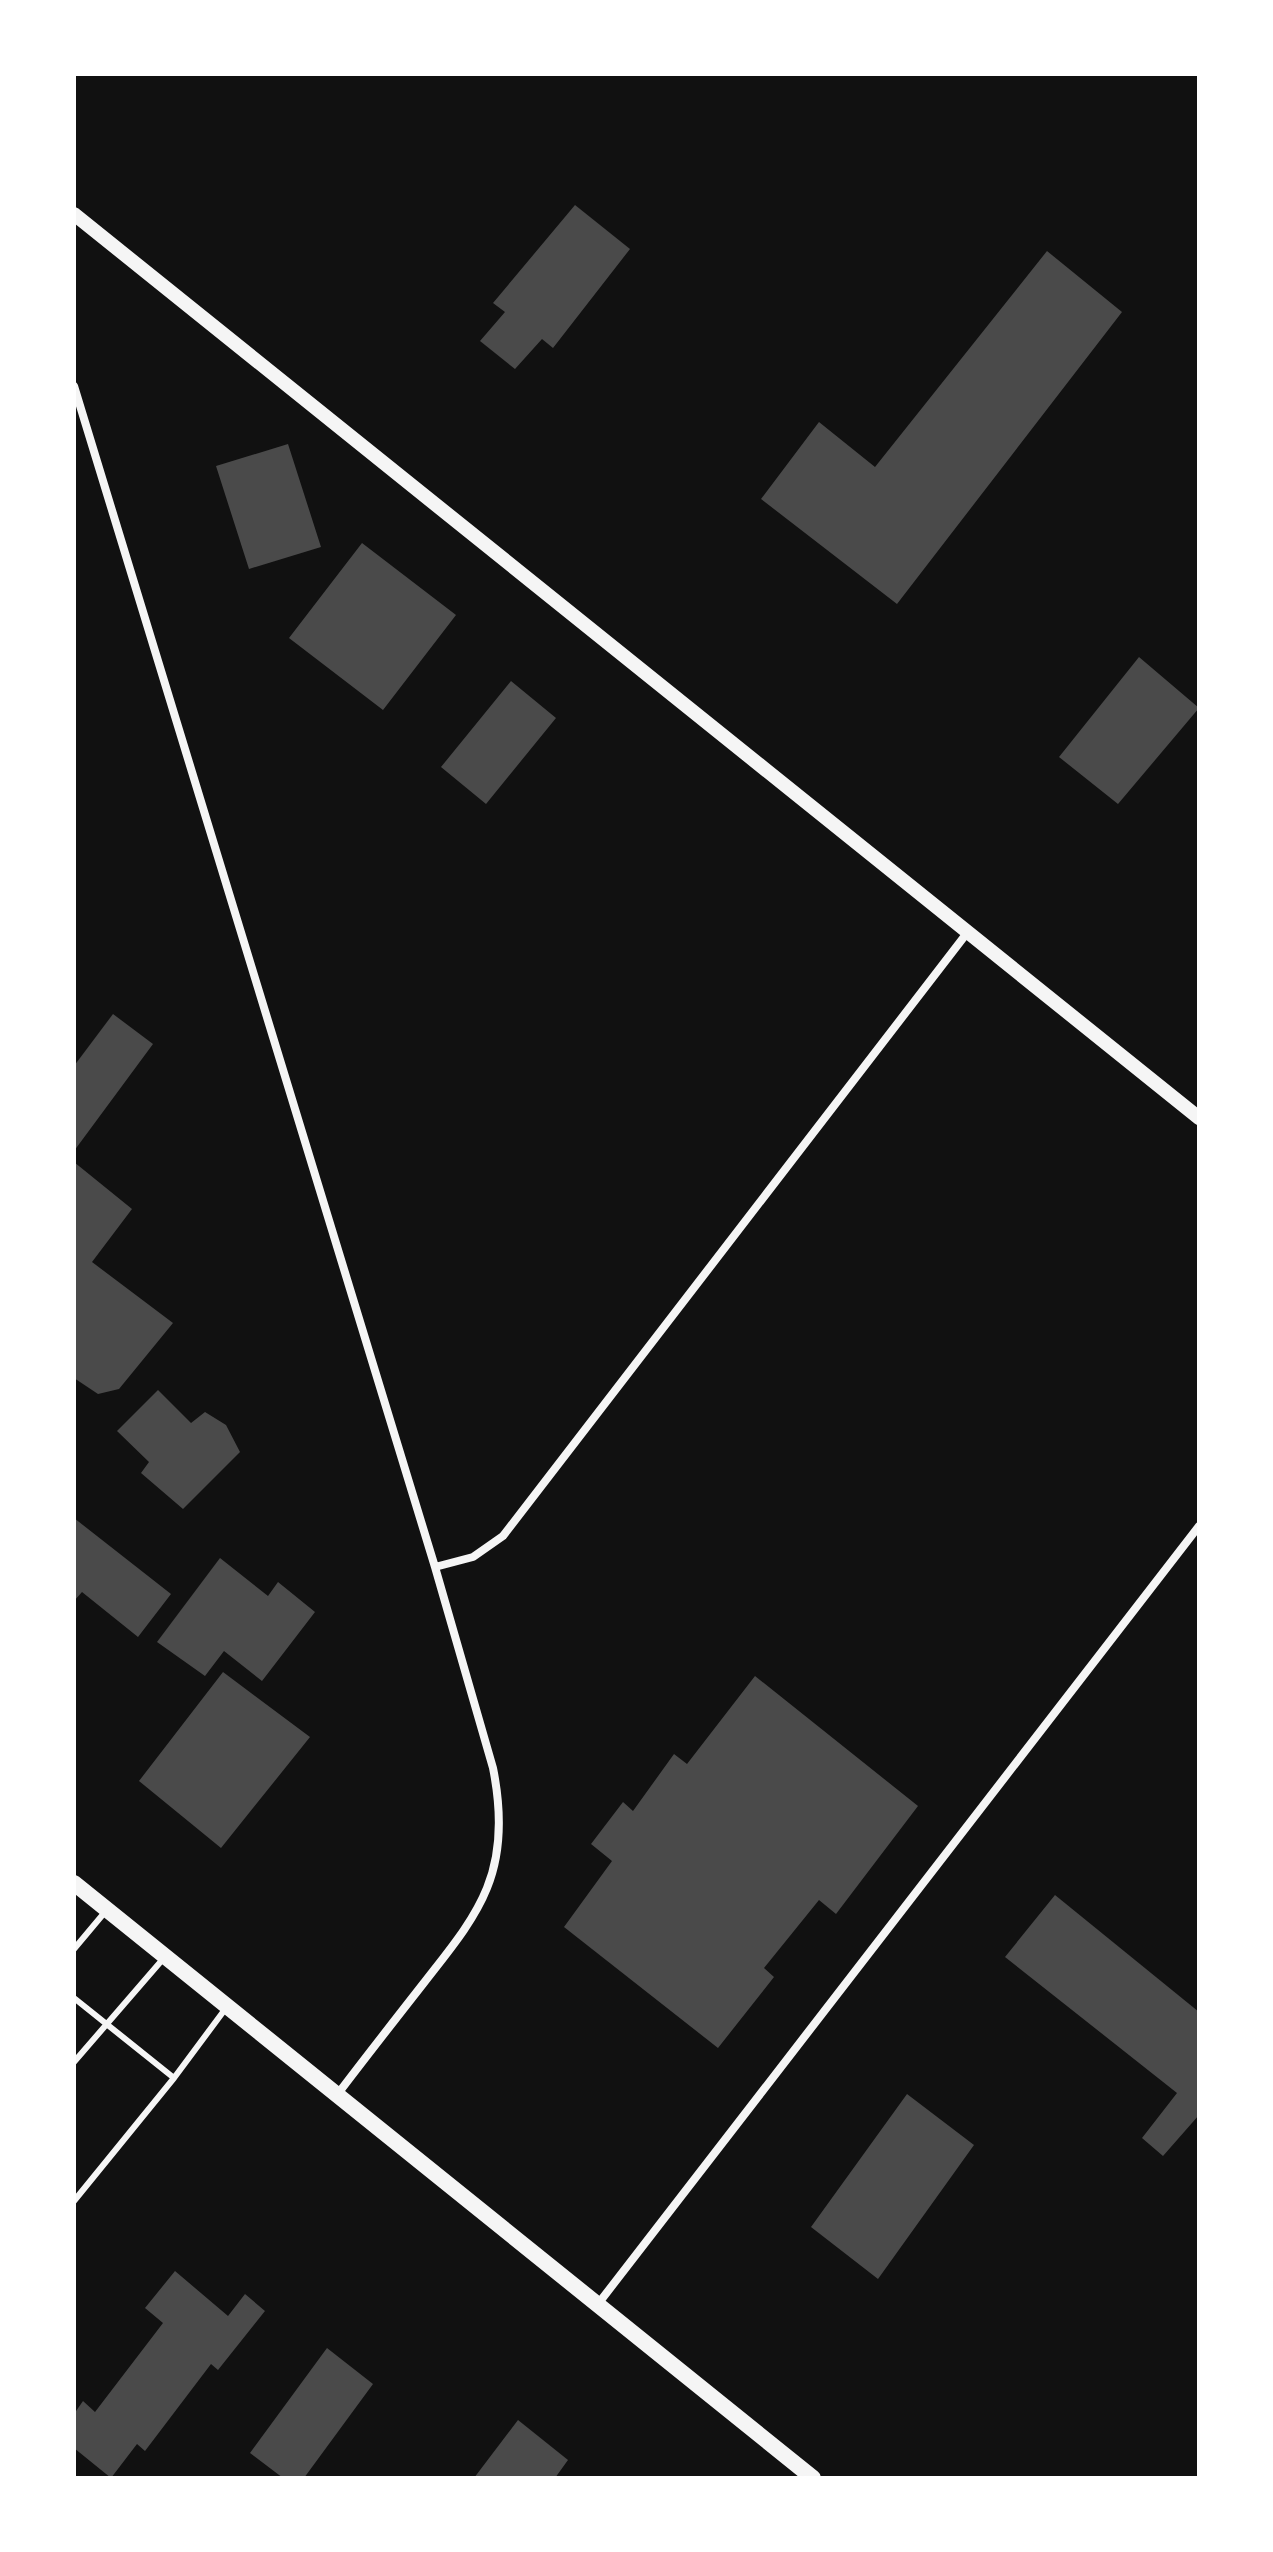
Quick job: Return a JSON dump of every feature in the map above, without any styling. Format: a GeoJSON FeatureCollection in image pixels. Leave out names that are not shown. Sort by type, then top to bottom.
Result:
{"type":"FeatureCollection","features":[{"type":"Feature","properties":{"kind":"main road"},"geometry":{"type":"LineString","coordinates":[[74,1883],[813,2478]]}},
{"type":"Feature","properties":{"kind":"street"},"geometry":{"type":"LineString","coordinates":[[74,214],[1199,1118]]}},
{"type":"Feature","properties":{"kind":"street"},"geometry":{"type":"LineString","coordinates":[[74,386],[435,1567],[499,1798],[499,1842],[488,1886],[467,1925],[337,2095]]}},
{"type":"Feature","properties":{"kind":"street"},"geometry":{"type":"LineString","coordinates":[[435,1567],[473,1557],[503,1536],[967,933]]}},
{"type":"Feature","properties":{"kind":"street"},"geometry":{"type":"LineString","coordinates":[[598,2304],[1199,1526]]}},
{"type":"Feature","properties":{"kind":"lane"},"geometry":{"type":"LineString","coordinates":[[74,1949],[107,1910]]}},
{"type":"Feature","properties":{"kind":"lane"},"geometry":{"type":"LineString","coordinates":[[74,2062],[165,1957]]}},
{"type":"Feature","properties":{"kind":"lane"},"geometry":{"type":"LineString","coordinates":[[74,1998],[174,2078]]}},
{"type":"Feature","properties":{"kind":"lane"},"geometry":{"type":"LineString","coordinates":[[74,2201],[174,2078],[226,2008]]}},
{"type":"Feature","properties":{"kind":"building"},"geometry":{"type":"Polygon","coordinates":[[[575,205],[630,249],[553,348],[542,339],[515,369],[480,341],[505,312],[493,303],[575,205]]]}},
{"type":"Feature","properties":{"kind":"building"},"geometry":{"type":"Polygon","coordinates":[[[1047,251],[1122,312],[897,604],[761,499],[819,422],[875,467],[1047,251]]]}},
{"type":"Feature","properties":{"kind":"building"},"geometry":{"type":"Polygon","coordinates":[[[288,444],[321,547],[249,569],[216,466],[288,444]]]}},
{"type":"Feature","properties":{"kind":"building"},"geometry":{"type":"Polygon","coordinates":[[[362,543],[456,615],[383,710],[289,638],[362,543]]]}},
{"type":"Feature","properties":{"kind":"building"},"geometry":{"type":"Polygon","coordinates":[[[1139,657],[1199,708],[1118,804],[1059,757],[1139,657]]]}},
{"type":"Feature","properties":{"kind":"building"},"geometry":{"type":"Polygon","coordinates":[[[511,681],[556,718],[486,804],[441,767],[511,681]]]}},
{"type":"Feature","properties":{"kind":"building"},"geometry":{"type":"Polygon","coordinates":[[[113,1014],[153,1044],[74,1151],[74,1066],[113,1014]]]}},
{"type":"Feature","properties":{"kind":"building"},"geometry":{"type":"Polygon","coordinates":[[[74,1162],[132,1209],[92,1262],[173,1323],[119,1389],[98,1394],[74,1378],[74,1162]]]}},
{"type":"Feature","properties":{"kind":"building"},"geometry":{"type":"Polygon","coordinates":[[[158,1390],[191,1423],[205,1412],[226,1425],[240,1452],[183,1509],[141,1473],[149,1462],[117,1431],[158,1390]]]}},
{"type":"Feature","properties":{"kind":"building"},"geometry":{"type":"Polygon","coordinates":[[[74,1518],[171,1594],[138,1637],[82,1592],[74,1601],[74,1518]]]}},
{"type":"Feature","properties":{"kind":"building"},"geometry":{"type":"Polygon","coordinates":[[[220,1558],[268,1596],[278,1582],[315,1612],[262,1681],[224,1651],[205,1676],[157,1642],[220,1558]]]}},
{"type":"Feature","properties":{"kind":"building"},"geometry":{"type":"Polygon","coordinates":[[[223,1672],[310,1737],[221,1848],[139,1781],[223,1672]]]}},
{"type":"Feature","properties":{"kind":"building"},"geometry":{"type":"Polygon","coordinates":[[[755,1676],[918,1806],[836,1914],[819,1900],[764,1968],[774,1977],[718,2048],[564,1927],[612,1861],[591,1844],[623,1802],[633,1811],[674,1754],[687,1764],[755,1676]]]}},
{"type":"Feature","properties":{"kind":"building"},"geometry":{"type":"Polygon","coordinates":[[[1055,1895],[1199,2012],[1199,2115],[1163,2156],[1142,2138],[1177,2093],[1005,1957],[1055,1895]]]}},
{"type":"Feature","properties":{"kind":"building"},"geometry":{"type":"Polygon","coordinates":[[[907,2094],[974,2145],[878,2279],[811,2227],[907,2094]]]}},
{"type":"Feature","properties":{"kind":"building"},"geometry":{"type":"Polygon","coordinates":[[[175,2271],[228,2316],[245,2294],[265,2311],[218,2370],[211,2364],[145,2451],[137,2444],[111,2478],[74,2448],[74,2414],[83,2401],[95,2412],[163,2323],[145,2308],[175,2271]]]}},
{"type":"Feature","properties":{"kind":"building"},"geometry":{"type":"Polygon","coordinates":[[[327,2348],[373,2384],[304,2478],[283,2478],[250,2453],[327,2348]]]}},
{"type":"Feature","properties":{"kind":"building"},"geometry":{"type":"Polygon","coordinates":[[[518,2420],[568,2460],[555,2478],[474,2478],[518,2420]]]}}]}
